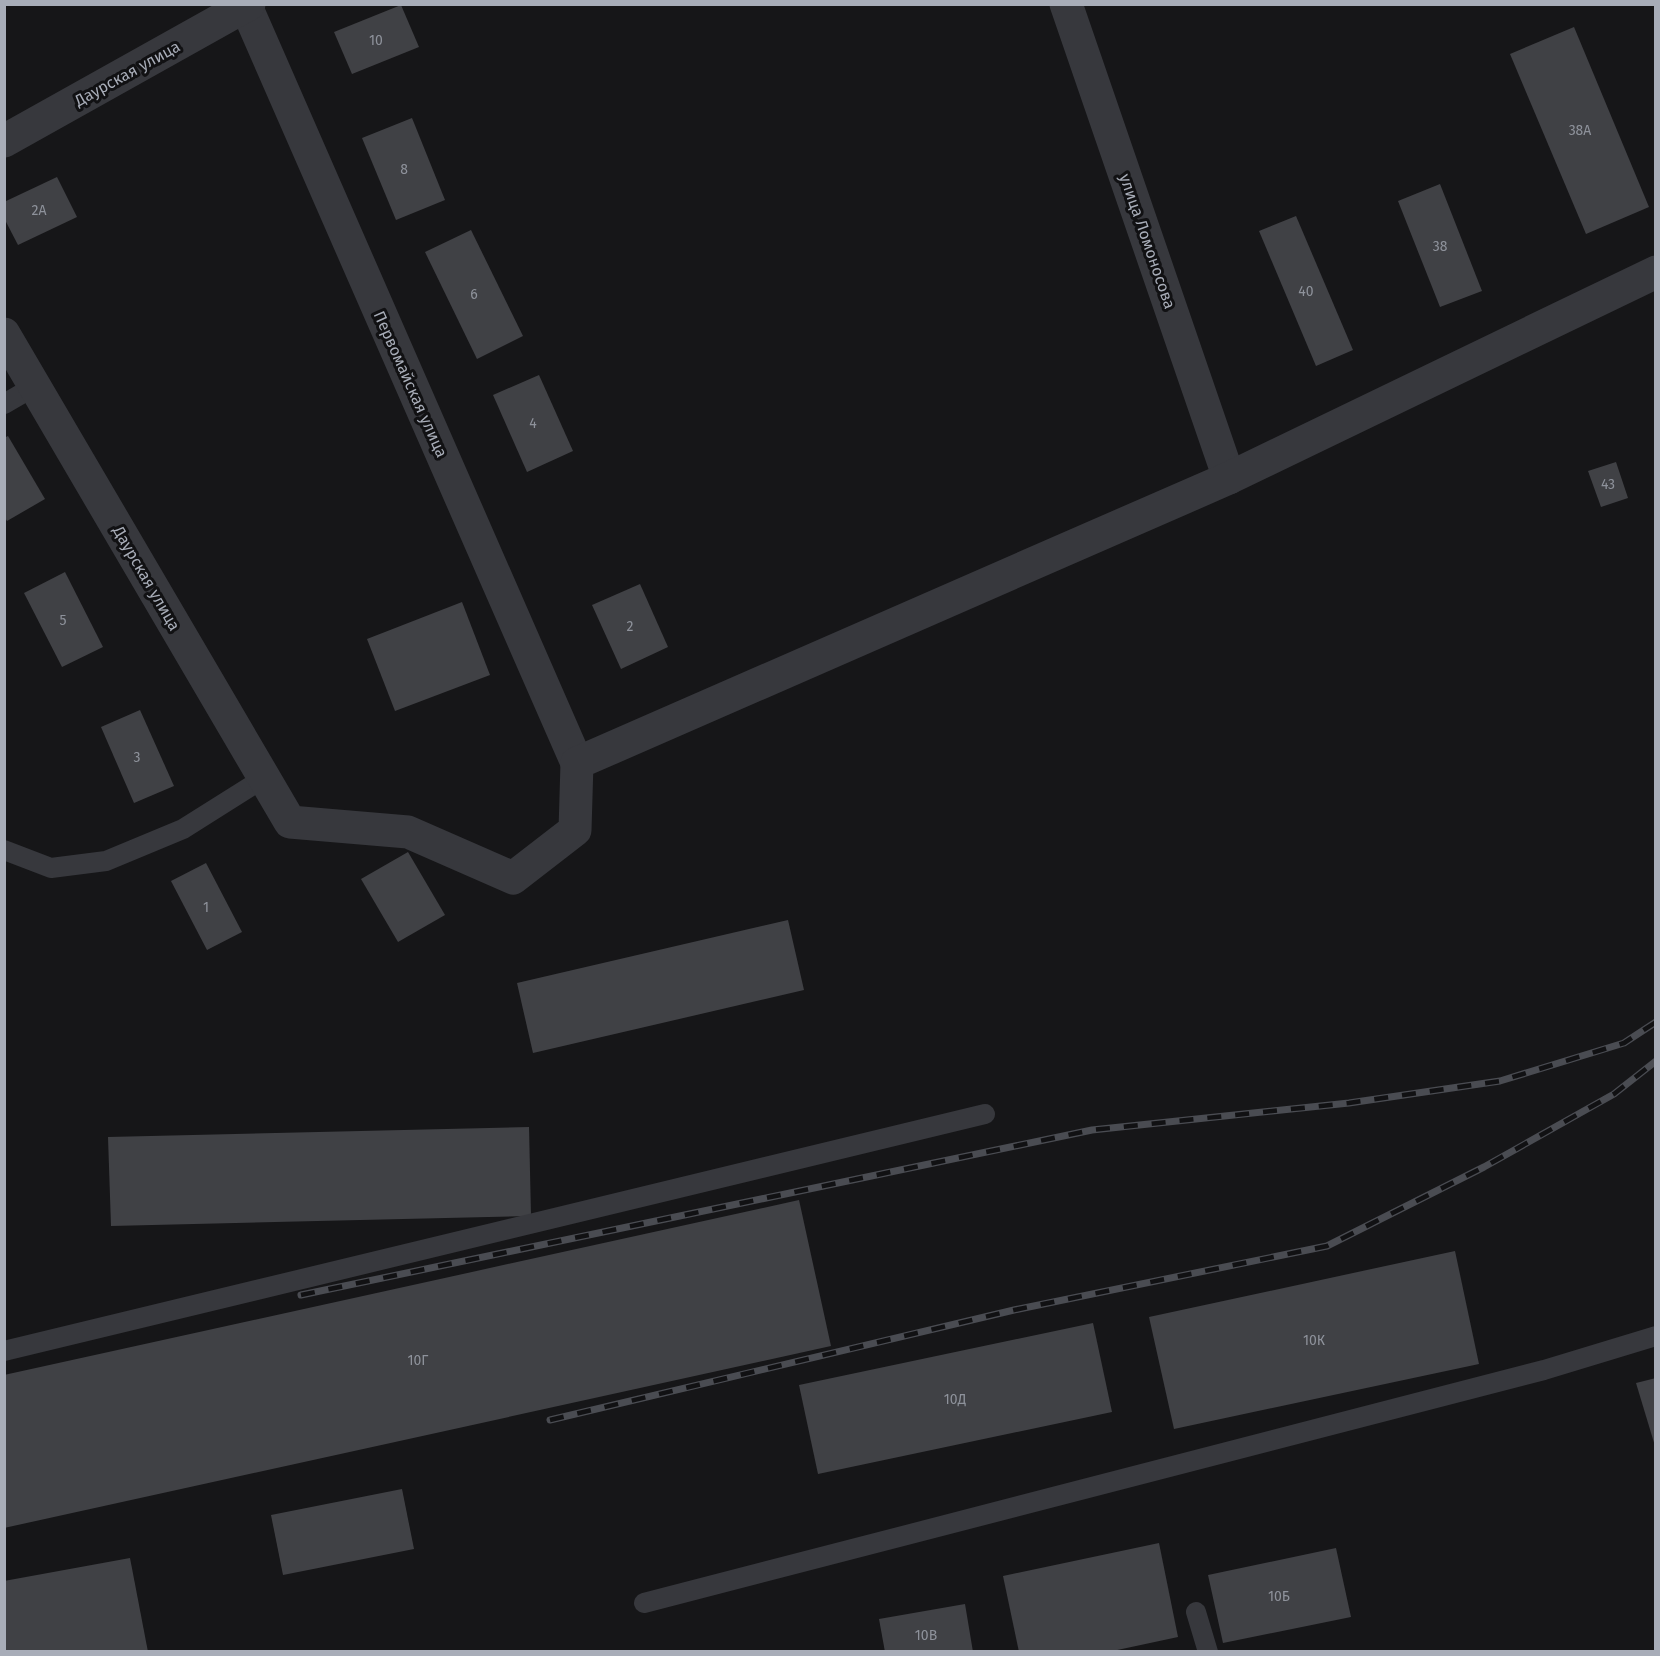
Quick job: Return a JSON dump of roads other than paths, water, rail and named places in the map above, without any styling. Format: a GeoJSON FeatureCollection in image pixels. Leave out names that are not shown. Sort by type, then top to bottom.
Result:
{"type":"FeatureCollection","features":[{"type":"Feature","properties":{"kind":"street","name":"улица Ломоносова"},"geometry":{"type":"LineString","coordinates":[[1066,4],[1229,478]]}},
{"type":"Feature","properties":{"kind":"street","name":"Даурская улица"},"geometry":{"type":"LineString","coordinates":[[4,141],[247,5]]}},
{"type":"Feature","properties":{"kind":"street","name":"Первомайская улица"},"geometry":{"type":"LineString","coordinates":[[247,5],[577,763]]}},
{"type":"Feature","properties":{"kind":"street"},"geometry":{"type":"LineString","coordinates":[[577,763],[1229,478],[1656,272]]}},
{"type":"Feature","properties":{"kind":"street","name":"Даурская улица"},"geometry":{"type":"LineString","coordinates":[[4,334],[290,822],[408,832],[513,878],[575,830],[577,763]]}},
{"type":"Feature","properties":{"kind":"lane"},"geometry":{"type":"LineString","coordinates":[[4,404],[35,386]]}},
{"type":"Feature","properties":{"kind":"lane"},"geometry":{"type":"LineString","coordinates":[[4,850],[51,868],[106,861],[183,829],[264,778]]}},
{"type":"Feature","properties":{"kind":"lane"},"geometry":{"type":"LineString","coordinates":[[4,1351],[985,1114]]}},
{"type":"Feature","properties":{"kind":"lane"},"geometry":{"type":"LineString","coordinates":[[644,1603],[1544,1370],[1656,1336]]}},
{"type":"Feature","properties":{"kind":"lane"},"geometry":{"type":"LineString","coordinates":[[1196,1612],[1208,1652]]}},
{"type":"Feature","properties":{"kind":"railway"},"geometry":{"type":"LineString","coordinates":[[301,1295],[1092,1130],[1349,1103],[1500,1081],[1624,1043],[1656,1022]]}},
{"type":"Feature","properties":{"kind":"railway"},"geometry":{"type":"LineString","coordinates":[[550,1420],[1014,1310],[1327,1246],[1484,1167],[1614,1094],[1656,1061]]}}]}
